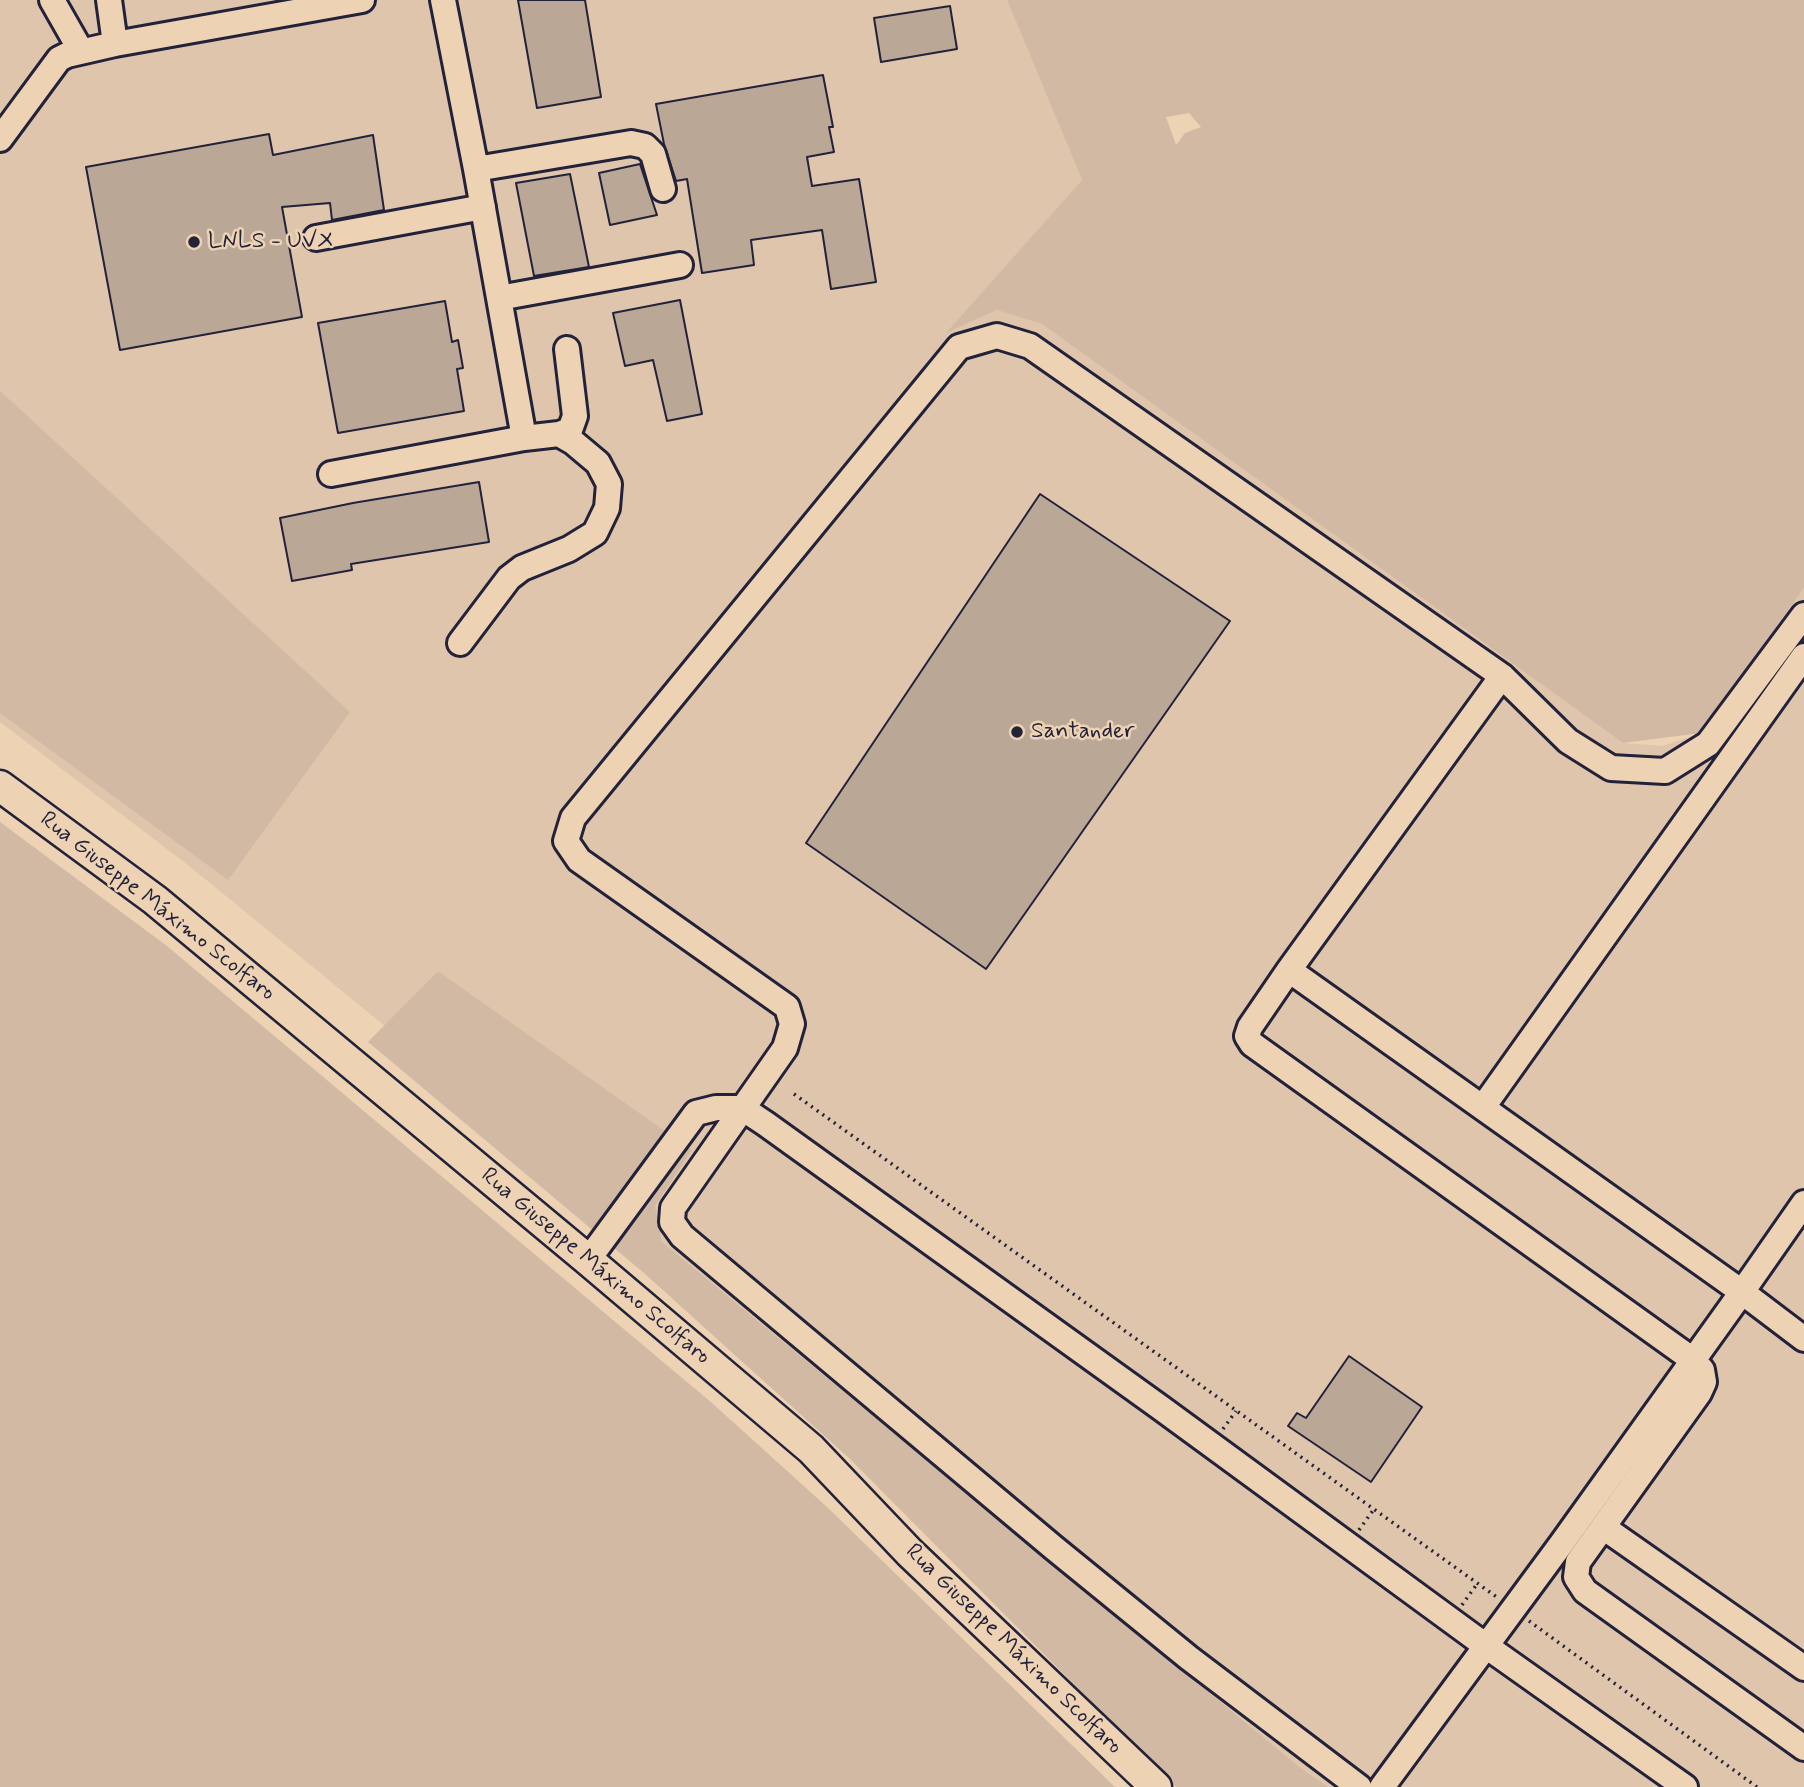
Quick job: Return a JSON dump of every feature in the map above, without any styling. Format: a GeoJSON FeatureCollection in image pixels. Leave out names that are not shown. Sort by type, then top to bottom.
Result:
{"type":"FeatureCollection","features":[{"type":"Feature","properties":{"kind":"main road","name":"Rua Giuseppe Máximo Scolfaro"},"geometry":{"type":"LineString","coordinates":[[0,786],[155,900],[811,1449],[910,1553],[1156,1787]]}},
{"type":"Feature","properties":{"kind":"lane"},"geometry":{"type":"LineString","coordinates":[[52,0],[81,51]]}},
{"type":"Feature","properties":{"kind":"lane"},"geometry":{"type":"LineString","coordinates":[[109,0],[115,44]]}},
{"type":"Feature","properties":{"kind":"lane"},"geometry":{"type":"LineString","coordinates":[[0,139],[59,59],[81,51],[260,9],[362,0]]}},
{"type":"Feature","properties":{"kind":"lane"},"geometry":{"type":"LineString","coordinates":[[443,0],[524,438]]}},
{"type":"Feature","properties":{"kind":"lane"},"geometry":{"type":"LineString","coordinates":[[476,169],[631,143],[645,146],[653,154],[663,189]]}},
{"type":"Feature","properties":{"kind":"lane"},"geometry":{"type":"LineString","coordinates":[[316,238],[482,207]]}},
{"type":"Feature","properties":{"kind":"lane"},"geometry":{"type":"LineString","coordinates":[[499,298],[680,265]]}},
{"type":"Feature","properties":{"kind":"lane"},"geometry":{"type":"LineString","coordinates":[[1359,1787],[1189,1658],[1064,1557],[682,1236],[673,1222],[673,1208],[785,1048],[792,1024],[787,1007],[579,860],[566,841],[573,818],[959,347],[997,336],[1030,346],[1502,676],[1568,741],[1611,768],[1665,771],[1708,744],[1804,615]]}},
{"type":"Feature","properties":{"kind":"lane"},"geometry":{"type":"LineString","coordinates":[[331,474],[570,430],[575,416],[567,349]]}},
{"type":"Feature","properties":{"kind":"lane"},"geometry":{"type":"LineString","coordinates":[[460,643],[509,578],[522,568],[569,549],[594,533],[607,508],[609,484],[598,463],[559,434]]}},
{"type":"Feature","properties":{"kind":"lane"},"geometry":{"type":"LineString","coordinates":[[1483,1107],[1804,656]]}},
{"type":"Feature","properties":{"kind":"lane"},"geometry":{"type":"LineString","coordinates":[[1502,676],[1289,970],[1250,1027],[1247,1037],[1252,1044],[1693,1360],[1702,1370],[1704,1382],[1699,1393],[1578,1562],[1576,1577],[1585,1591],[1804,1748]]}},
{"type":"Feature","properties":{"kind":"lane"},"geometry":{"type":"LineString","coordinates":[[1289,970],[1804,1339]]}},
{"type":"Feature","properties":{"kind":"lane"},"geometry":{"type":"LineString","coordinates":[[588,1260],[696,1113],[716,1108],[742,1108],[1685,1787]]}},
{"type":"Feature","properties":{"kind":"lane"},"geometry":{"type":"LineString","coordinates":[[1382,1787],[1804,1203]]}},
{"type":"Feature","properties":{"kind":"lane"},"geometry":{"type":"LineString","coordinates":[[1603,1527],[1804,1668]]}},
{"type":"Feature","properties":{"kind":"path"},"geometry":{"type":"LineString","coordinates":[[794,1094],[1757,1787]]}},
{"type":"Feature","properties":{"kind":"shaded area"},"geometry":{"type":"Polygon","coordinates":[[[0,0],[1007,0],[1082,180],[948,332],[997,310],[1042,324],[1623,743],[1663,746],[1701,733],[1804,588],[1804,1787],[1327,1787],[662,1242],[655,1206],[692,1150],[438,971],[385,1026],[188,865],[0,722],[0,0]]]}},
{"type":"Feature","properties":{"kind":"shaded area"},"geometry":{"type":"Polygon","coordinates":[[[1007,0],[1804,0],[1804,588],[1701,733],[1623,743],[1042,324],[997,310],[946,333],[1082,180],[1007,0]],[[1189,113],[1166,117],[1176,145],[1185,133],[1201,127],[1189,113]]]}},
{"type":"Feature","properties":{"kind":"shaded area"},"geometry":{"type":"Polygon","coordinates":[[[0,391],[350,712],[228,880],[0,713],[0,391]]]}},
{"type":"Feature","properties":{"kind":"shaded area"},"geometry":{"type":"Polygon","coordinates":[[[0,822],[167,946],[712,1403],[827,1507],[1115,1787],[0,1787],[0,822]]]}},
{"type":"Feature","properties":{"kind":"shaded area"},"geometry":{"type":"Polygon","coordinates":[[[438,971],[692,1150],[655,1206],[662,1242],[1302,1769],[1328,1787],[1176,1787],[850,1459],[644,1273],[368,1042],[438,971]]]}},
{"type":"Feature","properties":{"kind":"building"},"geometry":{"type":"Polygon","coordinates":[[[518,0],[585,0],[601,97],[537,108],[518,0]]]}},
{"type":"Feature","properties":{"kind":"building"},"geometry":{"type":"Polygon","coordinates":[[[950,6],[957,49],[881,62],[874,18],[950,6]]]}},
{"type":"Feature","properties":{"kind":"building"},"geometry":{"type":"Polygon","coordinates":[[[823,75],[833,127],[829,127],[834,152],[807,157],[812,186],[859,179],[876,282],[831,289],[822,230],[751,240],[754,265],[702,273],[687,179],[676,181],[664,144],[656,104],[823,75]]]}},
{"type":"Feature","properties":{"kind":"building","name":"LNLS - UVX"},"geometry":{"type":"Polygon","coordinates":[[[269,134],[273,155],[373,135],[384,210],[332,220],[330,203],[282,207],[302,317],[120,350],[86,167],[269,134]]]}},
{"type":"Feature","properties":{"kind":"building"},"geometry":{"type":"Polygon","coordinates":[[[640,164],[657,215],[610,225],[599,173],[640,164]]]}},
{"type":"Feature","properties":{"kind":"building"},"geometry":{"type":"Polygon","coordinates":[[[570,174],[589,267],[534,276],[516,183],[570,174]]]}},
{"type":"Feature","properties":{"kind":"building"},"geometry":{"type":"Polygon","coordinates":[[[680,300],[702,414],[667,421],[653,360],[625,366],[613,313],[680,300]]]}},
{"type":"Feature","properties":{"kind":"building"},"geometry":{"type":"Polygon","coordinates":[[[445,301],[452,342],[458,340],[463,368],[457,369],[464,411],[338,433],[318,323],[445,301]]]}},
{"type":"Feature","properties":{"kind":"building"},"geometry":{"type":"Polygon","coordinates":[[[479,482],[489,542],[351,564],[352,570],[292,581],[280,518],[479,482]]]}},
{"type":"Feature","properties":{"kind":"building","name":"Santander"},"geometry":{"type":"Polygon","coordinates":[[[1040,494],[1230,621],[986,969],[806,843],[1040,494]]]}},
{"type":"Feature","properties":{"kind":"building"},"geometry":{"type":"Polygon","coordinates":[[[1349,1356],[1422,1407],[1371,1482],[1288,1426],[1297,1413],[1306,1418],[1349,1356]]]}},
{"type":"Feature","properties":{"kind":"place","name":"LNLS - UVX"},"geometry":{"type":"Point","coordinates":[194,242]}},
{"type":"Feature","properties":{"kind":"place","name":"Santander"},"geometry":{"type":"Point","coordinates":[1017,732]}}]}
